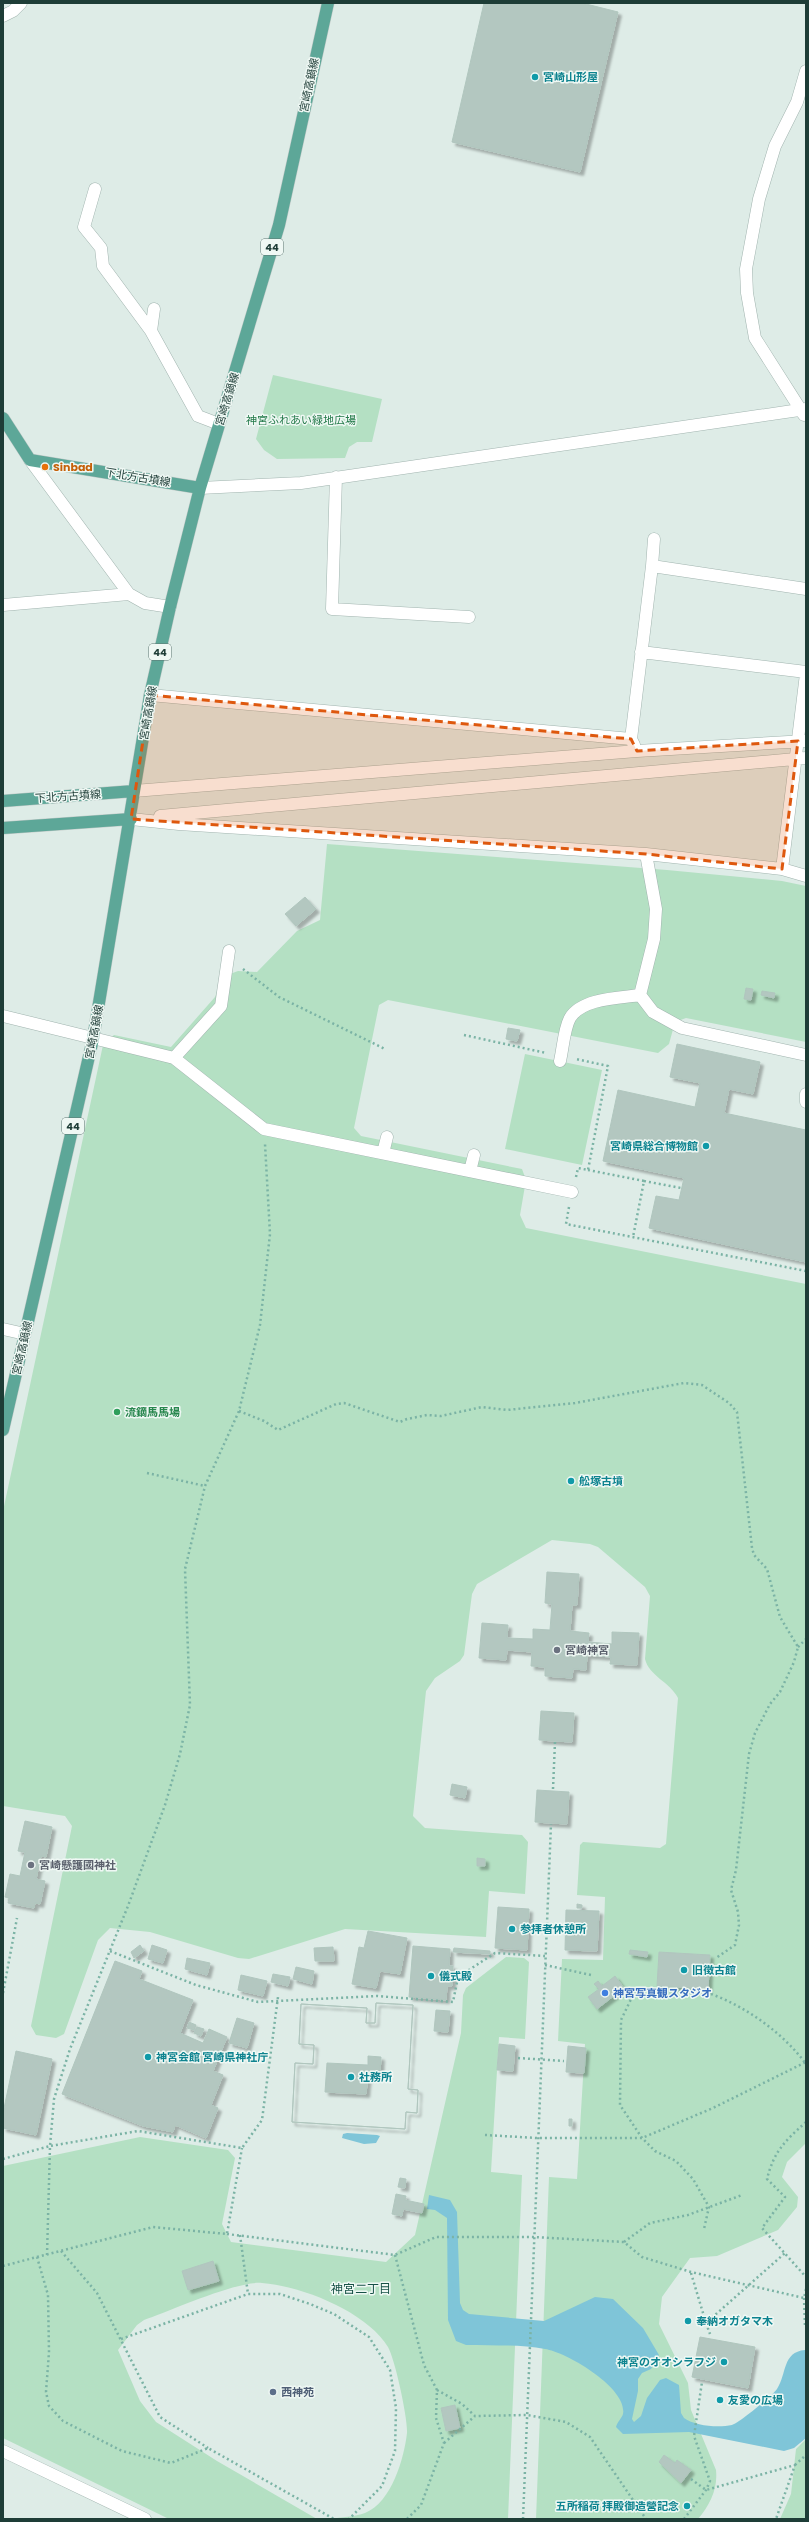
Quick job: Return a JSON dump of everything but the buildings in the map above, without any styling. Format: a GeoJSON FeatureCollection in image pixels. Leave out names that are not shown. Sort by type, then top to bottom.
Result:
{"type":"FeatureCollection","features":[{"type":"Feature","properties":{"kind":"main road","name":"宮崎高鍋線"},"geometry":{"type":"LineString","coordinates":[[3,1430],[93,1039],[131,819],[134,791],[150,695],[170,607],[200,488],[279,225],[328,3]]}},
{"type":"Feature","properties":{"kind":"main road"},"geometry":{"type":"LineString","coordinates":[[3,418],[30,460]]}},
{"type":"Feature","properties":{"kind":"main road","name":"下北方古墳線"},"geometry":{"type":"LineString","coordinates":[[30,460],[200,488]]}},
{"type":"Feature","properties":{"kind":"main road","name":"下北方古墳線"},"geometry":{"type":"LineString","coordinates":[[3,801],[134,791]]}},
{"type":"Feature","properties":{"kind":"main road"},"geometry":{"type":"LineString","coordinates":[[3,828],[131,819]]}},
{"type":"Feature","properties":{"kind":"street"},"geometry":{"type":"LineString","coordinates":[[3,16],[13,11],[21,3]]}},
{"type":"Feature","properties":{"kind":"street"},"geometry":{"type":"LineString","coordinates":[[200,488],[301,483],[804,412],[755,338],[747,293],[746,269],[759,199],[768,169],[775,146],[797,102],[806,71]]}},
{"type":"Feature","properties":{"kind":"street"},"geometry":{"type":"LineString","coordinates":[[95,189],[84,227],[101,248],[103,266],[151,331],[198,416],[219,424]]}},
{"type":"Feature","properties":{"kind":"street"},"geometry":{"type":"LineString","coordinates":[[151,331],[154,308]]}},
{"type":"Feature","properties":{"kind":"street"},"geometry":{"type":"LineString","coordinates":[[30,460],[129,594],[145,603],[170,607]]}},
{"type":"Feature","properties":{"kind":"street"},"geometry":{"type":"LineString","coordinates":[[336,477],[332,609],[469,617]]}},
{"type":"Feature","properties":{"kind":"street"},"geometry":{"type":"LineString","coordinates":[[637,751],[631,739],[654,539]]}},
{"type":"Feature","properties":{"kind":"street"},"geometry":{"type":"LineString","coordinates":[[652,566],[806,589]]}},
{"type":"Feature","properties":{"kind":"street"},"geometry":{"type":"LineString","coordinates":[[3,605],[129,594]]}},
{"type":"Feature","properties":{"kind":"street"},"geometry":{"type":"LineString","coordinates":[[641,652],[806,673],[801,758],[782,870]]}},
{"type":"Feature","properties":{"kind":"street"},"geometry":{"type":"LineString","coordinates":[[150,695],[631,739]]}},
{"type":"Feature","properties":{"kind":"street"},"geometry":{"type":"LineString","coordinates":[[134,791],[637,751],[802,741]]}},
{"type":"Feature","properties":{"kind":"street"},"geometry":{"type":"LineString","coordinates":[[131,819],[801,758]]}},
{"type":"Feature","properties":{"kind":"street"},"geometry":{"type":"LineString","coordinates":[[131,819],[646,854],[782,870],[806,876]]}},
{"type":"Feature","properties":{"kind":"street"},"geometry":{"type":"LineString","coordinates":[[640,995],[654,939],[656,908],[646,854]]}},
{"type":"Feature","properties":{"kind":"street"},"geometry":{"type":"LineString","coordinates":[[174,1058],[221,1006],[229,954]]}},
{"type":"Feature","properties":{"kind":"street"},"geometry":{"type":"LineString","coordinates":[[640,995],[653,1012],[682,1028],[806,1054]]}},
{"type":"Feature","properties":{"kind":"street"},"geometry":{"type":"LineString","coordinates":[[561,1059],[570,1018],[588,1004],[607,999],[640,995]]}},
{"type":"Feature","properties":{"kind":"street"},"geometry":{"type":"LineString","coordinates":[[3,1016],[174,1058],[264,1129],[572,1192]]}},
{"type":"Feature","properties":{"kind":"street"},"geometry":{"type":"LineString","coordinates":[[806,1094],[806,1102]]}},
{"type":"Feature","properties":{"kind":"street"},"geometry":{"type":"LineString","coordinates":[[383,1153],[387,1137]]}},
{"type":"Feature","properties":{"kind":"street"},"geometry":{"type":"LineString","coordinates":[[470,1171],[474,1155]]}},
{"type":"Feature","properties":{"kind":"street"},"geometry":{"type":"LineString","coordinates":[[3,1329],[24,1334]]}},
{"type":"Feature","properties":{"kind":"street"},"geometry":{"type":"LineString","coordinates":[[3,2451],[145,2519]]}},
{"type":"Feature","properties":{"kind":"path"},"geometry":{"type":"LineString","coordinates":[[229,954],[279,997],[385,1049]]}},
{"type":"Feature","properties":{"kind":"path"},"geometry":{"type":"LineString","coordinates":[[464,1034],[561,1059],[608,1066],[588,1170]]}},
{"type":"Feature","properties":{"kind":"path"},"geometry":{"type":"LineString","coordinates":[[47,2255],[50,2146],[54,2099],[70,2049],[110,1951],[165,1805],[180,1754],[189,1712],[185,1570],[205,1486],[239,1411],[260,1325],[270,1234],[264,1129]]}},
{"type":"Feature","properties":{"kind":"path"},"geometry":{"type":"LineString","coordinates":[[681,1188],[578,1168],[566,1224],[806,1271]]}},
{"type":"Feature","properties":{"kind":"path"},"geometry":{"type":"LineString","coordinates":[[633,1237],[644,1181]]}},
{"type":"Feature","properties":{"kind":"path"},"geometry":{"type":"LineString","coordinates":[[239,1411],[264,1421],[278,1430],[336,1404],[344,1403],[400,1422],[426,1415],[441,1416],[482,1407],[514,1409],[575,1403],[684,1383],[702,1386],[729,1403],[737,1412],[752,1548],[754,1555],[767,1569],[780,1617],[798,1647]]}},
{"type":"Feature","properties":{"kind":"path"},"geometry":{"type":"LineString","coordinates":[[147,1473],[205,1486]]}},
{"type":"Feature","properties":{"kind":"path"},"geometry":{"type":"LineString","coordinates":[[716,1958],[734,1945],[739,1925],[738,1912],[731,1890],[736,1870],[747,1766],[755,1732],[770,1704],[780,1692],[794,1662],[798,1647],[806,1638]]}},
{"type":"Feature","properties":{"kind":"path"},"geometry":{"type":"LineString","coordinates":[[553,1789],[555,1742]]}},
{"type":"Feature","properties":{"kind":"path"},"geometry":{"type":"LineString","coordinates":[[523,2519],[537,2138],[551,1824]]}},
{"type":"Feature","properties":{"kind":"path"},"geometry":{"type":"LineString","coordinates":[[3,1993],[17,1918]]}},
{"type":"Feature","properties":{"kind":"path"},"geometry":{"type":"LineString","coordinates":[[110,1951],[196,1985],[258,2002],[278,1999],[377,1996],[453,2002],[458,1977],[495,1953],[546,1956]]}},
{"type":"Feature","properties":{"kind":"path"},"geometry":{"type":"LineString","coordinates":[[545,1965],[591,1975]]}},
{"type":"Feature","properties":{"kind":"path"},"geometry":{"type":"LineString","coordinates":[[635,1991],[621,2020],[620,2104],[642,2138],[655,2151],[676,2161],[693,2179],[709,2207],[704,2229]]}},
{"type":"Feature","properties":{"kind":"path"},"geometry":{"type":"LineString","coordinates":[[485,2135],[537,2138],[642,2138],[714,2108],[806,2063],[794,2048],[770,2028],[726,2000],[711,1994]]}},
{"type":"Feature","properties":{"kind":"path"},"geometry":{"type":"LineString","coordinates":[[228,2234],[242,2148],[262,2120],[278,1999]]}},
{"type":"Feature","properties":{"kind":"path"},"geometry":{"type":"LineString","coordinates":[[518,2058],[564,2061]]}},
{"type":"Feature","properties":{"kind":"path"},"geometry":{"type":"LineString","coordinates":[[806,2122],[781,2146],[772,2161],[767,2179],[785,2197],[762,2228],[806,2277]]}},
{"type":"Feature","properties":{"kind":"path"},"geometry":{"type":"LineString","coordinates":[[3,2159],[50,2146],[138,2131],[242,2148]]}},
{"type":"Feature","properties":{"kind":"path"},"geometry":{"type":"LineString","coordinates":[[3,2266],[154,2227],[240,2235],[395,2255],[436,2237],[533,2238],[624,2242],[650,2223],[688,2215],[742,2195]]}},
{"type":"Feature","properties":{"kind":"path"},"geometry":{"type":"LineString","coordinates":[[240,2235],[248,2294]]}},
{"type":"Feature","properties":{"kind":"path"},"geometry":{"type":"LineString","coordinates":[[624,2242],[642,2258],[691,2272],[804,2298]]}},
{"type":"Feature","properties":{"kind":"path"},"geometry":{"type":"LineString","coordinates":[[61,2251],[97,2294],[160,2417],[208,2448],[334,2519]]}},
{"type":"Feature","properties":{"kind":"path"},"geometry":{"type":"LineString","coordinates":[[706,2323],[785,2253]]}},
{"type":"Feature","properties":{"kind":"path"},"geometry":{"type":"LineString","coordinates":[[395,2255],[424,2365],[437,2390],[436,2418],[444,2443]]}},
{"type":"Feature","properties":{"kind":"path"},"geometry":{"type":"LineString","coordinates":[[37,2258],[48,2295],[49,2352],[46,2392],[49,2406],[63,2421],[122,2451],[171,2463],[208,2448]]}},
{"type":"Feature","properties":{"kind":"path"},"geometry":{"type":"LineString","coordinates":[[691,2272],[710,2334]]}},
{"type":"Feature","properties":{"kind":"path"},"geometry":{"type":"LineString","coordinates":[[805,2327],[804,2298],[806,2289]]}},
{"type":"Feature","properties":{"kind":"path"},"geometry":{"type":"LineString","coordinates":[[121,2339],[248,2294],[280,2294],[334,2314],[369,2337],[390,2370],[396,2408],[395,2451],[382,2486],[349,2519]]}},
{"type":"Feature","properties":{"kind":"path"},"geometry":{"type":"LineString","coordinates":[[684,2519],[706,2490],[710,2480],[694,2436],[702,2382]]}},
{"type":"Feature","properties":{"kind":"path"},"geometry":{"type":"LineString","coordinates":[[437,2390],[462,2404],[475,2416]]}},
{"type":"Feature","properties":{"kind":"path"},"geometry":{"type":"LineString","coordinates":[[407,2519],[421,2505],[444,2443],[475,2416],[527,2415],[566,2422],[590,2437],[646,2519]]}},
{"type":"Feature","properties":{"kind":"path"},"geometry":{"type":"LineString","coordinates":[[776,2519],[795,2466],[806,2455]]}},
{"type":"Feature","properties":{"kind":"path"},"geometry":{"type":"LineString","coordinates":[[691,2480],[706,2490],[795,2466]]}},
{"type":"Feature","properties":{"kind":"highlighted area"},"geometry":{"type":"Polygon","coordinates":[[[150,695],[631,739],[637,751],[798,741],[782,869],[646,854],[131,819],[150,695]]]}},
{"type":"Feature","properties":{"kind":"green space","name":"神宮ふれあい緑地広場"},"geometry":{"type":"Polygon","coordinates":[[[273,375],[382,399],[372,442],[357,442],[349,447],[345,458],[277,459],[264,450],[256,439],[273,375]]]}},
{"type":"Feature","properties":{"kind":"green space"},"geometry":{"type":"Polygon","coordinates":[[[327,844],[667,870],[782,881],[806,886],[806,1042],[686,1018],[675,1022],[669,1044],[658,1053],[388,1000],[379,1005],[354,1128],[361,1136],[522,1169],[526,1180],[520,1215],[526,1228],[806,1284],[806,2143],[787,2162],[782,2177],[798,2197],[797,2207],[778,2230],[717,2256],[690,2258],[662,2297],[659,2324],[688,2383],[691,2410],[716,2470],[716,2484],[712,2496],[698,2519],[536,2519],[549,2177],[577,2179],[585,2044],[558,2041],[562,1959],[603,1960],[605,1897],[577,1895],[580,1845],[583,1842],[660,1848],[666,1844],[678,1698],[670,1688],[655,1675],[647,1665],[645,1659],[650,1596],[645,1587],[598,1547],[590,1544],[552,1540],[477,1584],[472,1594],[464,1655],[460,1661],[435,1678],[426,1691],[413,1816],[425,1828],[522,1835],[528,1842],[525,1894],[489,1891],[486,1937],[345,1929],[249,1959],[238,1958],[150,1932],[110,1928],[98,1940],[64,2034],[56,2038],[36,2035],[31,2026],[72,1826],[65,1816],[3,1806],[3,1511],[103,1045],[114,1035],[171,1047],[215,997],[222,977],[238,971],[257,972],[297,931],[320,920],[327,844]]]}},
{"type":"Feature","properties":{"kind":"green space"},"geometry":{"type":"Polygon","coordinates":[[[525,1054],[602,1070],[582,1165],[505,1149],[525,1054]]]}},
{"type":"Feature","properties":{"kind":"green space"},"geometry":{"type":"Polygon","coordinates":[[[506,1957],[524,1958],[529,1962],[525,2039],[499,2037],[491,2172],[522,2175],[508,2519],[330,2519],[365,2513],[383,2499],[395,2478],[400,2466],[407,2433],[400,2389],[391,2354],[388,2347],[378,2334],[349,2312],[332,2303],[296,2289],[278,2285],[251,2283],[238,2286],[204,2297],[144,2320],[137,2325],[118,2350],[140,2401],[156,2422],[217,2461],[317,2519],[169,2519],[3,2438],[3,2166],[140,2137],[228,2150],[235,2158],[222,2224],[231,2242],[386,2262],[415,2235],[461,2033],[463,1995],[466,1988],[506,1957]]]}},
{"type":"Feature","properties":{"kind":"green space"},"geometry":{"type":"Polygon","coordinates":[[[806,2439],[806,2519],[780,2519],[791,2494],[796,2449],[806,2439]]]}},
{"type":"Feature","properties":{"kind":"water"},"geometry":{"type":"Polygon","coordinates":[[[347,2133],[380,2136],[376,2143],[364,2144],[342,2138],[343,2134],[347,2133]]]}},
{"type":"Feature","properties":{"kind":"water"},"geometry":{"type":"Polygon","coordinates":[[[429,2195],[450,2200],[457,2212],[460,2303],[463,2310],[469,2314],[544,2321],[595,2297],[613,2299],[643,2328],[659,2355],[651,2369],[642,2373],[638,2379],[638,2391],[632,2419],[634,2422],[641,2416],[647,2398],[660,2380],[666,2378],[679,2385],[681,2413],[684,2418],[694,2423],[707,2426],[732,2425],[763,2402],[777,2389],[789,2359],[792,2355],[805,2350],[806,2438],[794,2448],[784,2451],[689,2432],[623,2434],[616,2427],[623,2414],[622,2404],[616,2393],[594,2373],[580,2364],[555,2352],[535,2347],[466,2345],[456,2341],[448,2320],[447,2218],[435,2210],[427,2209],[429,2195]]]}},
{"type":"Feature","properties":{"kind":"place","name":"宮崎山形屋"},"geometry":{"type":"Point","coordinates":[535,77]}},
{"type":"Feature","properties":{"kind":"place","name":"Sinbad"},"geometry":{"type":"Point","coordinates":[45,467]}},
{"type":"Feature","properties":{"kind":"place","name":"宮崎県総合博物館"},"geometry":{"type":"Point","coordinates":[706,1146]}},
{"type":"Feature","properties":{"kind":"place","name":"流鏑馬馬場"},"geometry":{"type":"Point","coordinates":[117,1412]}},
{"type":"Feature","properties":{"kind":"place","name":"舩塚古墳"},"geometry":{"type":"Point","coordinates":[571,1481]}},
{"type":"Feature","properties":{"kind":"place","name":"宮崎神宮"},"geometry":{"type":"Point","coordinates":[557,1650]}},
{"type":"Feature","properties":{"kind":"place","name":"宮崎懸護國神社"},"geometry":{"type":"Point","coordinates":[31,1865]}},
{"type":"Feature","properties":{"kind":"place","name":"参拝者休憩所"},"geometry":{"type":"Point","coordinates":[512,1929]}},
{"type":"Feature","properties":{"kind":"place","name":"旧徴古館"},"geometry":{"type":"Point","coordinates":[684,1970]}},
{"type":"Feature","properties":{"kind":"place","name":"儀式殿"},"geometry":{"type":"Point","coordinates":[431,1976]}},
{"type":"Feature","properties":{"kind":"place","name":"神宮写真観スタジオ"},"geometry":{"type":"Point","coordinates":[605,1993]}},
{"type":"Feature","properties":{"kind":"place","name":"神宮会館 宮崎県神社庁"},"geometry":{"type":"Point","coordinates":[148,2057]}},
{"type":"Feature","properties":{"kind":"place","name":"社務所"},"geometry":{"type":"Point","coordinates":[351,2077]}},
{"type":"Feature","properties":{"kind":"place","name":"奉納オガタマ木"},"geometry":{"type":"Point","coordinates":[688,2321]}},
{"type":"Feature","properties":{"kind":"place","name":"神宮のオオシラフジ"},"geometry":{"type":"Point","coordinates":[724,2362]}},
{"type":"Feature","properties":{"kind":"place","name":"西神苑"},"geometry":{"type":"Point","coordinates":[273,2392]}},
{"type":"Feature","properties":{"kind":"place","name":"友愛の広場"},"geometry":{"type":"Point","coordinates":[720,2400]}},
{"type":"Feature","properties":{"kind":"place","name":"五所稲荷 拝殿御造營記念"},"geometry":{"type":"Point","coordinates":[687,2506]}},
{"type":"Feature","properties":{"kind":"district","name":"神宮二丁目"},"geometry":{"type":"Point","coordinates":[361,2289]}}]}
